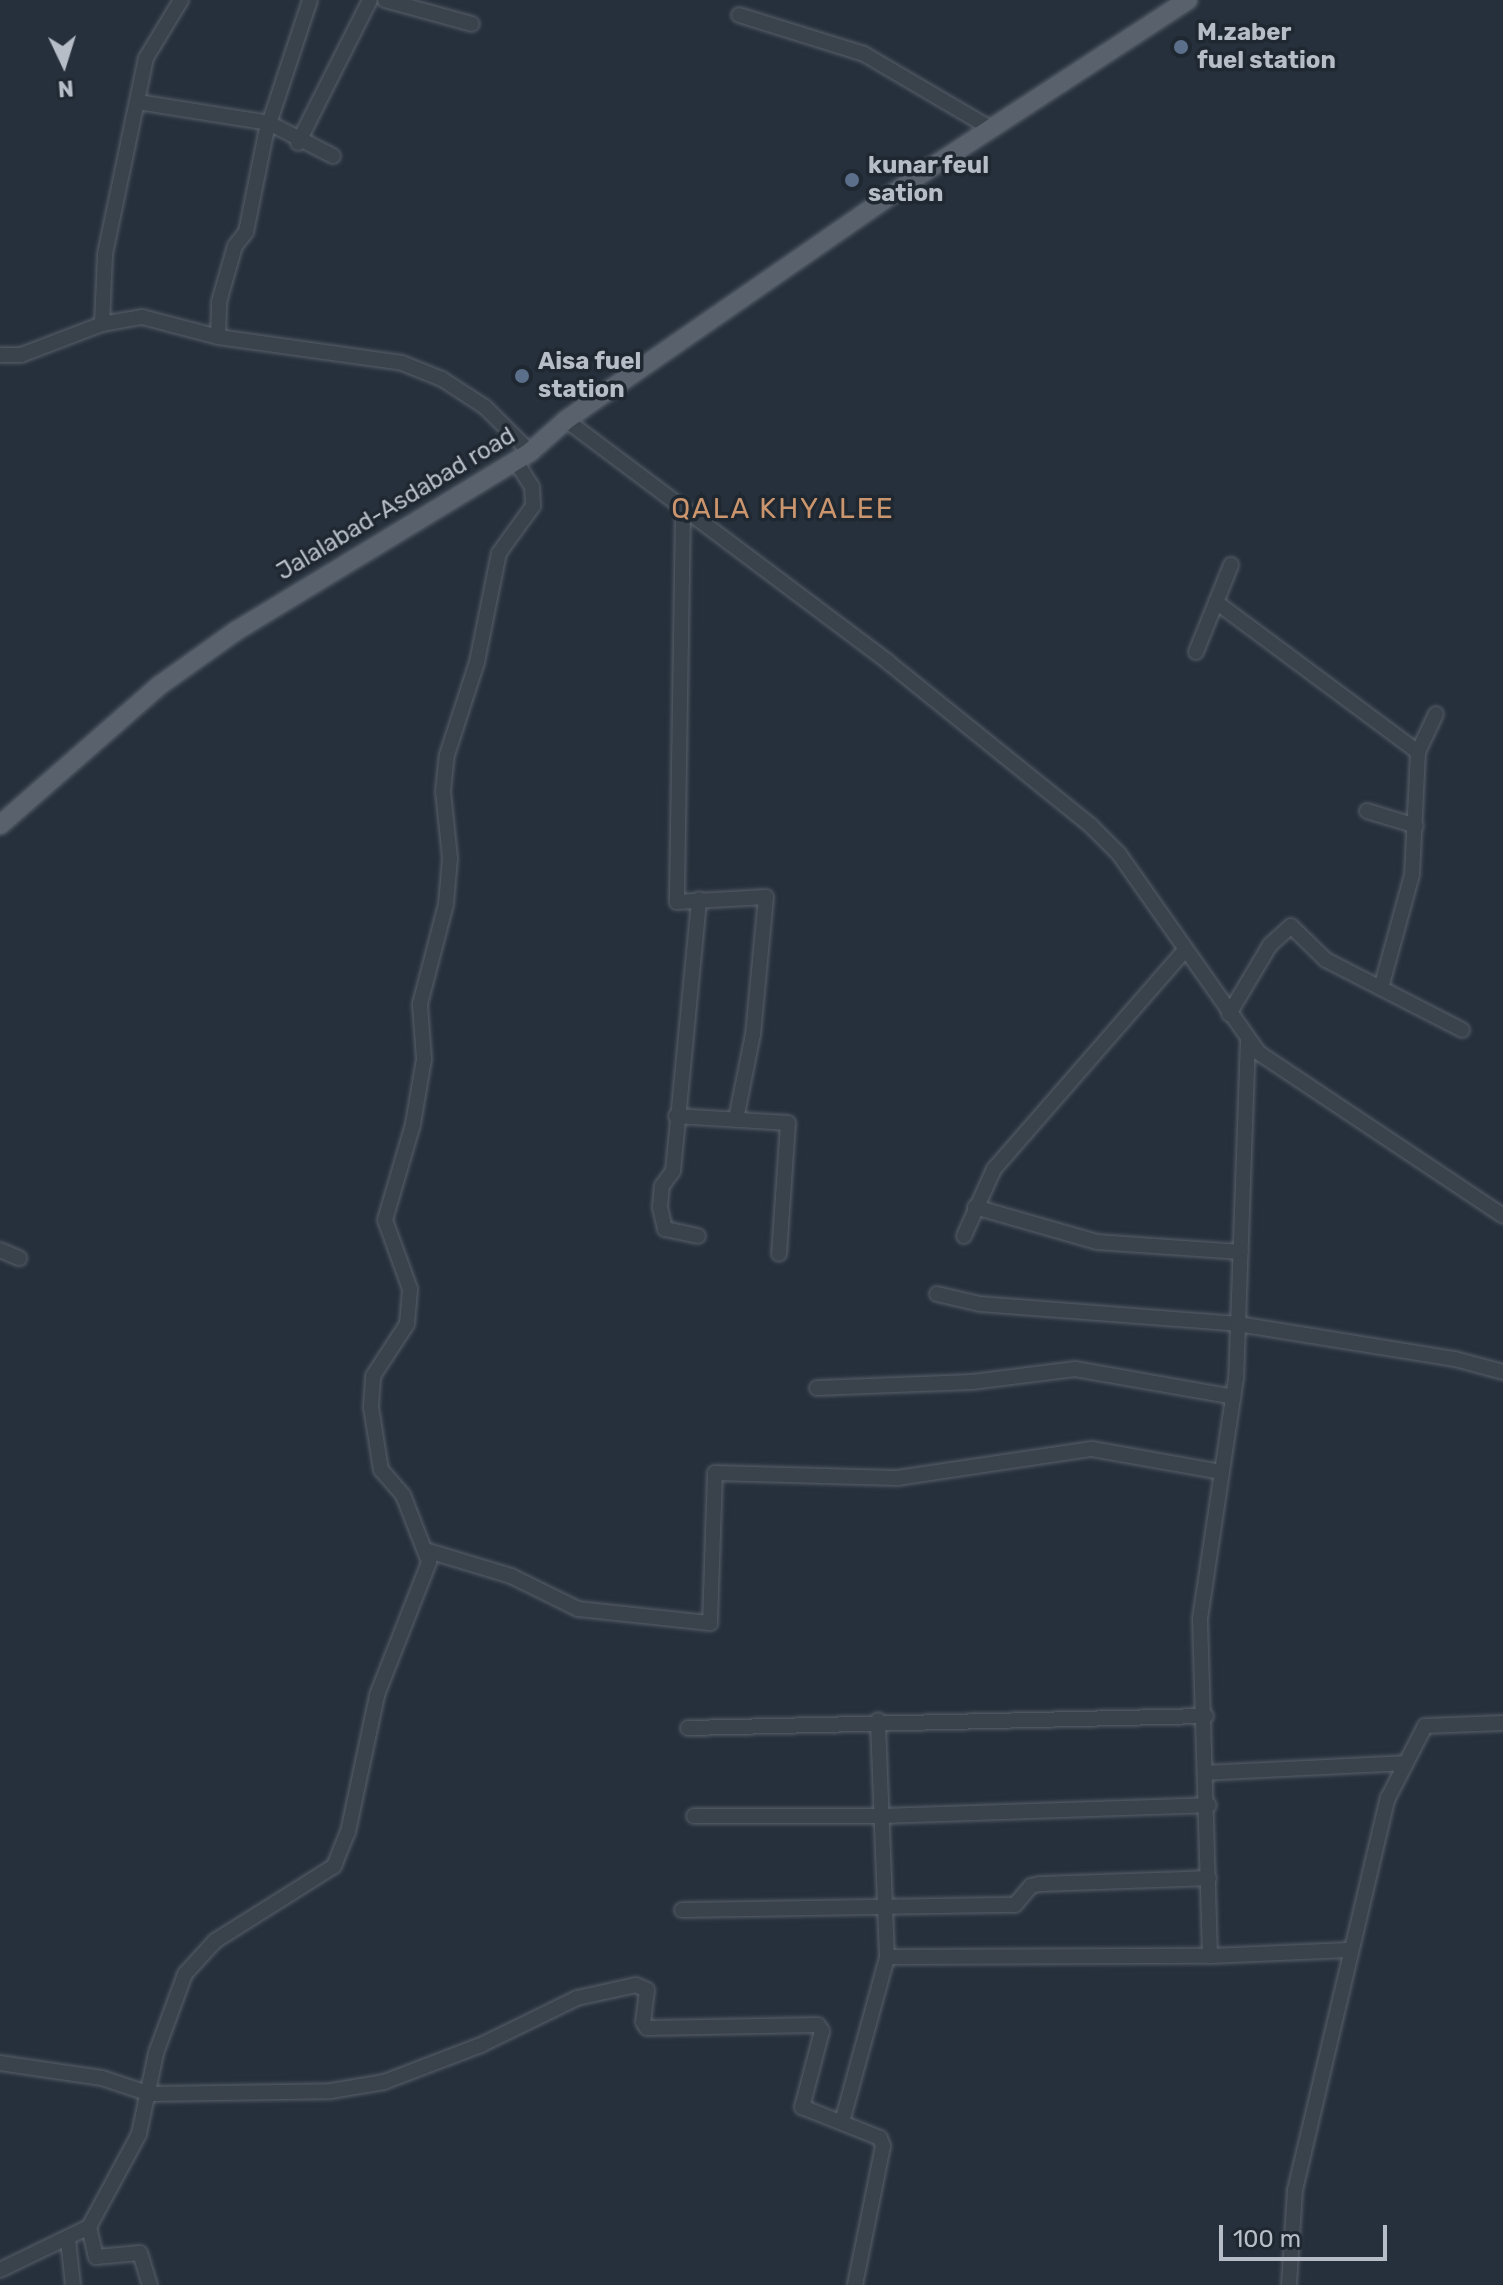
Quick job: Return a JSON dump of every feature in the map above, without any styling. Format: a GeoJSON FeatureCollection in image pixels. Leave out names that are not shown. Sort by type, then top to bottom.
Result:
{"type":"FeatureCollection","features":[{"type":"Feature","properties":{"kind":"main road","name":"Jalalabad-Asdabad road"},"geometry":{"type":"LineString","coordinates":[[0,825],[160,685],[236,631],[523,457],[566,420],[990,128],[1188,0]]}},
{"type":"Feature","properties":{"kind":"street"},"geometry":{"type":"LineString","coordinates":[[218,337],[219,302],[235,246],[246,232],[269,123],[310,0]]}},
{"type":"Feature","properties":{"kind":"street"},"geometry":{"type":"LineString","coordinates":[[298,143],[370,0]]}},
{"type":"Feature","properties":{"kind":"street"},"geometry":{"type":"LineString","coordinates":[[385,0],[472,24]]}},
{"type":"Feature","properties":{"kind":"street"},"geometry":{"type":"LineString","coordinates":[[102,324],[105,254],[146,58],[178,1]]}},
{"type":"Feature","properties":{"kind":"street"},"geometry":{"type":"LineString","coordinates":[[739,15],[864,54],[990,128]]}},
{"type":"Feature","properties":{"kind":"street"},"geometry":{"type":"LineString","coordinates":[[138,102],[269,123],[298,143],[333,156]]}},
{"type":"Feature","properties":{"kind":"street"},"geometry":{"type":"LineString","coordinates":[[0,355],[21,355],[102,324],[142,317],[218,337],[402,363],[485,407],[523,457],[532,487],[533,506],[499,553],[477,662],[447,755],[443,791],[450,858],[446,904],[420,1004],[424,1059],[413,1124],[385,1220],[410,1289],[407,1324],[373,1376],[371,1407],[381,1470],[403,1495],[429,1562],[377,1695],[348,1832],[334,1866],[215,1941],[185,1974],[165,2020],[139,2134],[89,2227],[0,2270]]}},
{"type":"Feature","properties":{"kind":"street"},"geometry":{"type":"LineString","coordinates":[[566,420],[683,511],[888,662],[1046,786],[1119,854],[1248,1039],[1310,1088],[1503,1216]]}},
{"type":"Feature","properties":{"kind":"street"},"geometry":{"type":"LineString","coordinates":[[683,511],[677,902],[766,897],[753,1034],[736,1119]]}},
{"type":"Feature","properties":{"kind":"street"},"geometry":{"type":"LineString","coordinates":[[1196,652],[1231,565]]}},
{"type":"Feature","properties":{"kind":"street"},"geometry":{"type":"LineString","coordinates":[[1216,602],[1418,752]]}},
{"type":"Feature","properties":{"kind":"street"},"geometry":{"type":"LineString","coordinates":[[1381,988],[1408,895],[1416,826],[1418,752],[1436,714]]}},
{"type":"Feature","properties":{"kind":"street"},"geometry":{"type":"LineString","coordinates":[[1367,811],[1416,826]]}},
{"type":"Feature","properties":{"kind":"street"},"geometry":{"type":"LineString","coordinates":[[698,1236],[665,1229],[660,1207],[662,1186],[673,1171],[699,899]]}},
{"type":"Feature","properties":{"kind":"street"},"geometry":{"type":"LineString","coordinates":[[1229,1014],[1270,945],[1287,927],[1326,960],[1462,1030]]}},
{"type":"Feature","properties":{"kind":"street"},"geometry":{"type":"LineString","coordinates":[[964,1236],[994,1169],[1185,950]]}},
{"type":"Feature","properties":{"kind":"street"},"geometry":{"type":"LineString","coordinates":[[1210,1956],[1209,1805],[1205,1773],[1206,1716],[1200,1619],[1234,1397],[1248,1039]]}},
{"type":"Feature","properties":{"kind":"street"},"geometry":{"type":"LineString","coordinates":[[676,1116],[788,1123],[779,1254]]}},
{"type":"Feature","properties":{"kind":"street"},"geometry":{"type":"LineString","coordinates":[[975,1207],[1097,1242],[1241,1252]]}},
{"type":"Feature","properties":{"kind":"street"},"geometry":{"type":"LineString","coordinates":[[0,1250],[19,1258]]}},
{"type":"Feature","properties":{"kind":"street"},"geometry":{"type":"LineString","coordinates":[[937,1294],[980,1304],[1238,1324],[1455,1359],[1503,1372]]}},
{"type":"Feature","properties":{"kind":"street"},"geometry":{"type":"LineString","coordinates":[[817,1388],[972,1382],[1075,1369],[1234,1397]]}},
{"type":"Feature","properties":{"kind":"street"},"geometry":{"type":"LineString","coordinates":[[425,1550],[511,1576],[578,1609],[710,1623],[715,1473],[897,1478],[1092,1449],[1221,1472]]}},
{"type":"Feature","properties":{"kind":"street"},"geometry":{"type":"LineString","coordinates":[[688,1728],[878,1720],[1206,1716]]}},
{"type":"Feature","properties":{"kind":"street"},"geometry":{"type":"LineString","coordinates":[[842,2122],[887,1957],[878,1720]]}},
{"type":"Feature","properties":{"kind":"street"},"geometry":{"type":"LineString","coordinates":[[1289,2285],[1295,2190],[1349,1950],[1388,1798],[1425,1726],[1503,1723]]}},
{"type":"Feature","properties":{"kind":"street"},"geometry":{"type":"LineString","coordinates":[[1205,1773],[1406,1763]]}},
{"type":"Feature","properties":{"kind":"street"},"geometry":{"type":"LineString","coordinates":[[694,1816],[882,1816],[1209,1805]]}},
{"type":"Feature","properties":{"kind":"street"},"geometry":{"type":"LineString","coordinates":[[682,1910],[1015,1905],[1031,1886],[1040,1884],[1209,1878]]}},
{"type":"Feature","properties":{"kind":"street"},"geometry":{"type":"LineString","coordinates":[[887,1957],[1210,1956],[1349,1950]]}},
{"type":"Feature","properties":{"kind":"street"},"geometry":{"type":"LineString","coordinates":[[0,2063],[102,2078],[150,2094],[331,2091],[384,2082],[481,2045],[577,1998],[636,1985],[647,1990],[643,2022],[647,2028],[818,2025],[822,2031],[802,2107],[880,2138],[883,2146],[855,2285]]}},
{"type":"Feature","properties":{"kind":"street"},"geometry":{"type":"LineString","coordinates":[[89,2227],[96,2257],[140,2253],[150,2285]]}},
{"type":"Feature","properties":{"kind":"street"},"geometry":{"type":"LineString","coordinates":[[68,2239],[73,2285]]}},
{"type":"Feature","properties":{"kind":"place","name":"M.zaber fuel station"},"geometry":{"type":"Point","coordinates":[1181,47]}},
{"type":"Feature","properties":{"kind":"place","name":"kunar feul sation"},"geometry":{"type":"Point","coordinates":[852,180]}},
{"type":"Feature","properties":{"kind":"place","name":"Aisa fuel station"},"geometry":{"type":"Point","coordinates":[522,376]}},
{"type":"Feature","properties":{"kind":"district","name":"QALA KHYALEE"},"geometry":{"type":"Point","coordinates":[783,509]}}]}
